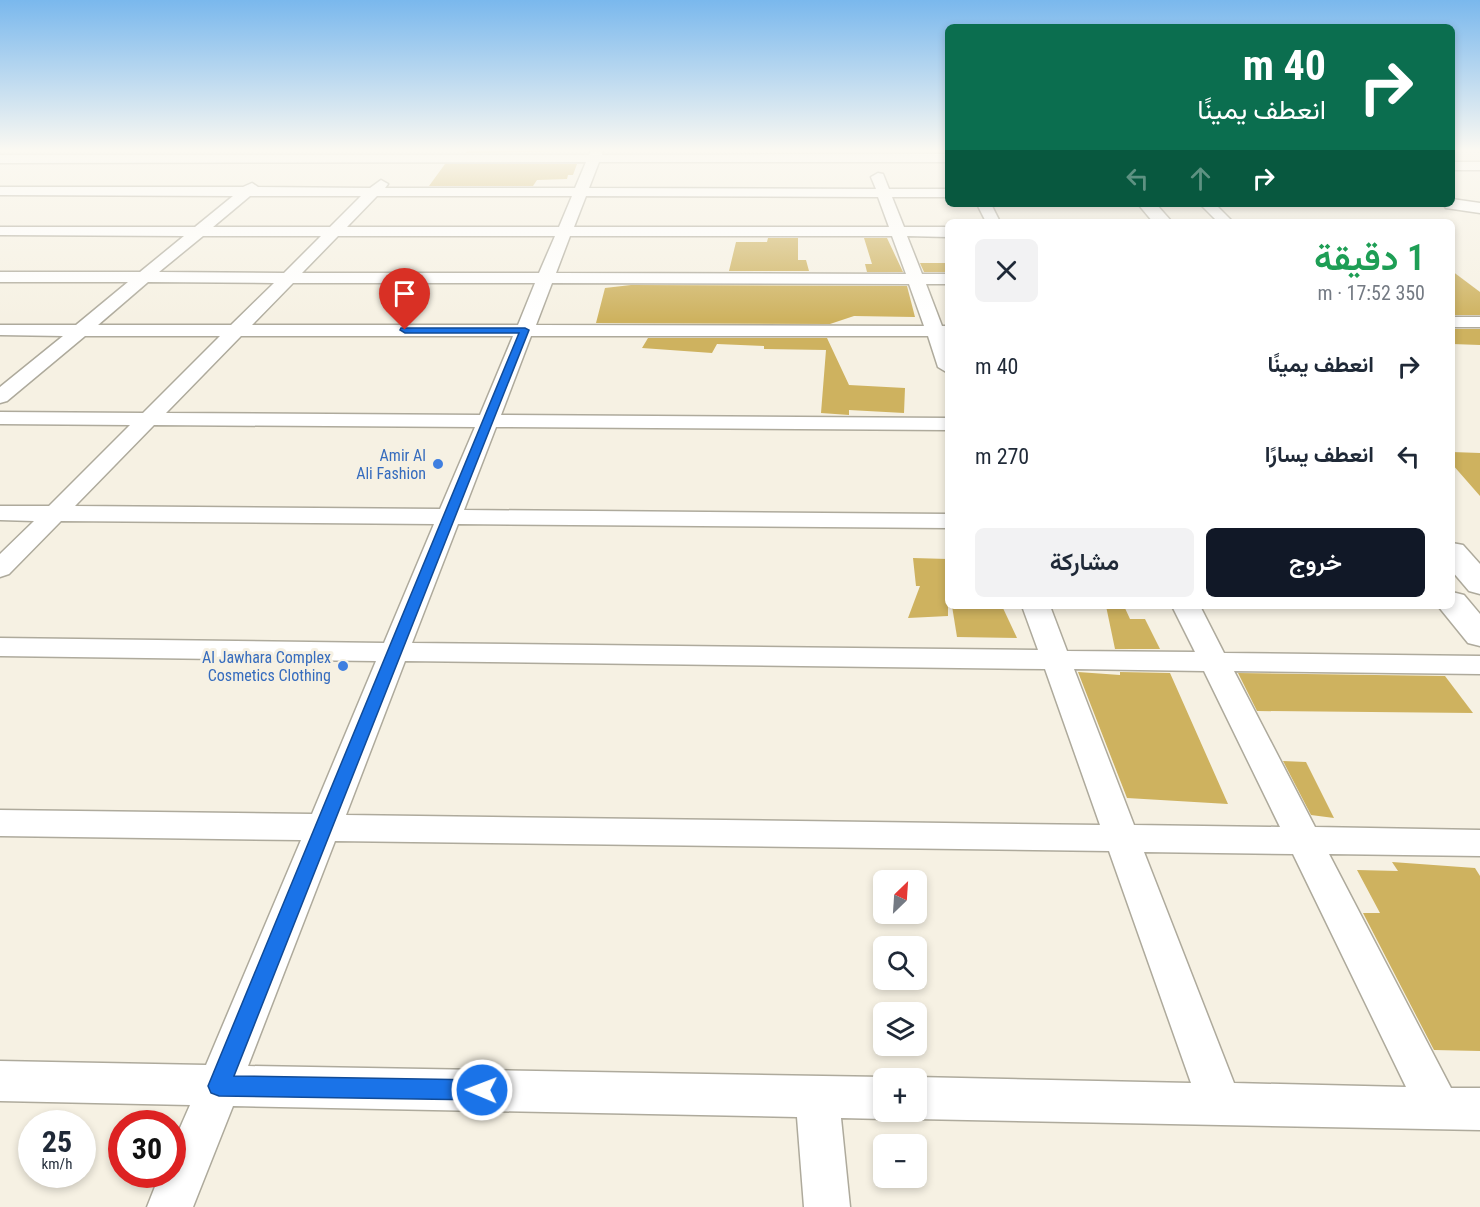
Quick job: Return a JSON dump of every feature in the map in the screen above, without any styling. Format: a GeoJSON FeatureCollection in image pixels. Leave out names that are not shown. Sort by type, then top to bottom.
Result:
{"type":"FeatureCollection","features":[{"type":"Feature","properties":{"kind":"main road"},"geometry":{"type":"LineString","coordinates":[[1150,207],[1160,219]]}},
{"type":"Feature","properties":{"kind":"main road"},"geometry":{"type":"LineString","coordinates":[[1455,555],[1480,584]]}},
{"type":"Feature","properties":{"kind":"main road"},"geometry":{"type":"LineString","coordinates":[[1455,606],[1480,635]]}},
{"type":"Feature","properties":{"kind":"street"},"geometry":{"type":"LineString","coordinates":[[0,247],[62,207]]}},
{"type":"Feature","properties":{"kind":"street"},"geometry":{"type":"LineString","coordinates":[[0,397],[228,207]]}},
{"type":"Feature","properties":{"kind":"street"},"geometry":{"type":"LineString","coordinates":[[0,569],[358,207]]}},
{"type":"Feature","properties":{"kind":"street"},"geometry":{"type":"LineString","coordinates":[[170,1207],[574,207]]}},
{"type":"Feature","properties":{"kind":"street"},"geometry":{"type":"LineString","coordinates":[[889,207],[916,279],[941,331],[945,352]]}},
{"type":"Feature","properties":{"kind":"street"},"geometry":{"type":"LineString","coordinates":[[1211,207],[1223,219]]}},
{"type":"Feature","properties":{"kind":"street"},"geometry":{"type":"LineString","coordinates":[[0,231],[945,232]]}},
{"type":"Feature","properties":{"kind":"street"},"geometry":{"type":"LineString","coordinates":[[0,277],[945,279]]}},
{"type":"Feature","properties":{"kind":"street"},"geometry":{"type":"LineString","coordinates":[[1455,312],[1480,312]]}},
{"type":"Feature","properties":{"kind":"street"},"geometry":{"type":"LineString","coordinates":[[1455,322],[1480,322]]}},
{"type":"Feature","properties":{"kind":"street"},"geometry":{"type":"LineString","coordinates":[[0,330],[941,331]]}},
{"type":"Feature","properties":{"kind":"street"},"geometry":{"type":"LineString","coordinates":[[0,418],[945,424]]}},
{"type":"Feature","properties":{"kind":"street"},"geometry":{"type":"LineString","coordinates":[[0,513],[945,521]]}},
{"type":"Feature","properties":{"kind":"street"},"geometry":{"type":"LineString","coordinates":[[1037,609],[1220,1104]]}},
{"type":"Feature","properties":{"kind":"street"},"geometry":{"type":"LineString","coordinates":[[1188,609],[1439,1108]]}},
{"type":"Feature","properties":{"kind":"street"},"geometry":{"type":"LineString","coordinates":[[0,647],[1480,665]]}},
{"type":"Feature","properties":{"kind":"street"},"geometry":{"type":"LineString","coordinates":[[0,823],[1480,843]]}},
{"type":"Feature","properties":{"kind":"street"},"geometry":{"type":"LineString","coordinates":[[0,1081],[873,1098]]}},
{"type":"Feature","properties":{"kind":"street"},"geometry":{"type":"LineString","coordinates":[[816,1096],[827,1207]]}},
{"type":"Feature","properties":{"kind":"street"},"geometry":{"type":"LineString","coordinates":[[927,1098],[1480,1109]]}},
{"type":"Feature","properties":{"kind":"building"},"geometry":{"type":"Polygon","coordinates":[[[768,238],[798,238],[798,260],[806,260],[809,271],[729,271],[736,242],[767,242],[768,238]]]}},
{"type":"Feature","properties":{"kind":"building"},"geometry":{"type":"Polygon","coordinates":[[[864,238],[887,238],[903,272],[867,272],[865,264],[872,264],[864,238]]]}},
{"type":"Feature","properties":{"kind":"building"},"geometry":{"type":"Polygon","coordinates":[[[920,263],[945,263],[945,272],[924,272],[920,263]]]}},
{"type":"Feature","properties":{"kind":"building"},"geometry":{"type":"Polygon","coordinates":[[[1455,273],[1480,292],[1480,315],[1455,315],[1455,273]]]}},
{"type":"Feature","properties":{"kind":"building"},"geometry":{"type":"Polygon","coordinates":[[[631,285],[907,286],[915,317],[854,316],[830,324],[596,323],[605,288],[631,285]]]}},
{"type":"Feature","properties":{"kind":"building"},"geometry":{"type":"Polygon","coordinates":[[[1455,329],[1480,329],[1480,345],[1455,344],[1455,329]]]}},
{"type":"Feature","properties":{"kind":"building"},"geometry":{"type":"Polygon","coordinates":[[[648,338],[827,338],[849,385],[905,388],[904,413],[849,410],[849,415],[821,413],[826,350],[764,349],[764,346],[717,344],[712,353],[642,348],[648,338]]]}},
{"type":"Feature","properties":{"kind":"building"},"geometry":{"type":"Polygon","coordinates":[[[1455,452],[1480,453],[1480,496],[1455,467],[1455,452]]]}},
{"type":"Feature","properties":{"kind":"building"},"geometry":{"type":"Polygon","coordinates":[[[913,558],[945,559],[945,609],[948,609],[948,616],[908,618],[920,586],[916,586],[913,558]]]}},
{"type":"Feature","properties":{"kind":"building"},"geometry":{"type":"Polygon","coordinates":[[[952,609],[1003,609],[1017,638],[957,637],[952,609]]]}},
{"type":"Feature","properties":{"kind":"building"},"geometry":{"type":"Polygon","coordinates":[[[1107,609],[1125,609],[1130,619],[1145,619],[1160,649],[1115,649],[1107,609]]]}},
{"type":"Feature","properties":{"kind":"building"},"geometry":{"type":"Polygon","coordinates":[[[1078,672],[1120,675],[1120,672],[1170,673],[1228,804],[1127,798],[1078,672]]]}},
{"type":"Feature","properties":{"kind":"building"},"geometry":{"type":"Polygon","coordinates":[[[1238,673],[1445,676],[1473,713],[1257,711],[1238,673]]]}},
{"type":"Feature","properties":{"kind":"building"},"geometry":{"type":"Polygon","coordinates":[[[1283,761],[1306,762],[1334,818],[1311,815],[1283,761]]]}},
{"type":"Feature","properties":{"kind":"building"},"geometry":{"type":"Polygon","coordinates":[[[1392,862],[1475,868],[1480,876],[1480,1051],[1434,1050],[1363,913],[1380,913],[1357,870],[1398,871],[1392,862]]]}},
{"type":"Feature","properties":{"kind":"place","name":"Amir Al Ali Fashion"},"geometry":{"type":"Point","coordinates":[438,464]}},
{"type":"Feature","properties":{"kind":"place","name":"Al Jawhara Complex Cosmetics Clothing"},"geometry":{"type":"Point","coordinates":[343,666]}},
{"type":"Feature","properties":{"kind":"route"},"geometry":{"type":"LineString","coordinates":[[405,330],[525,330],[219,1086],[482,1090]]}}]}
